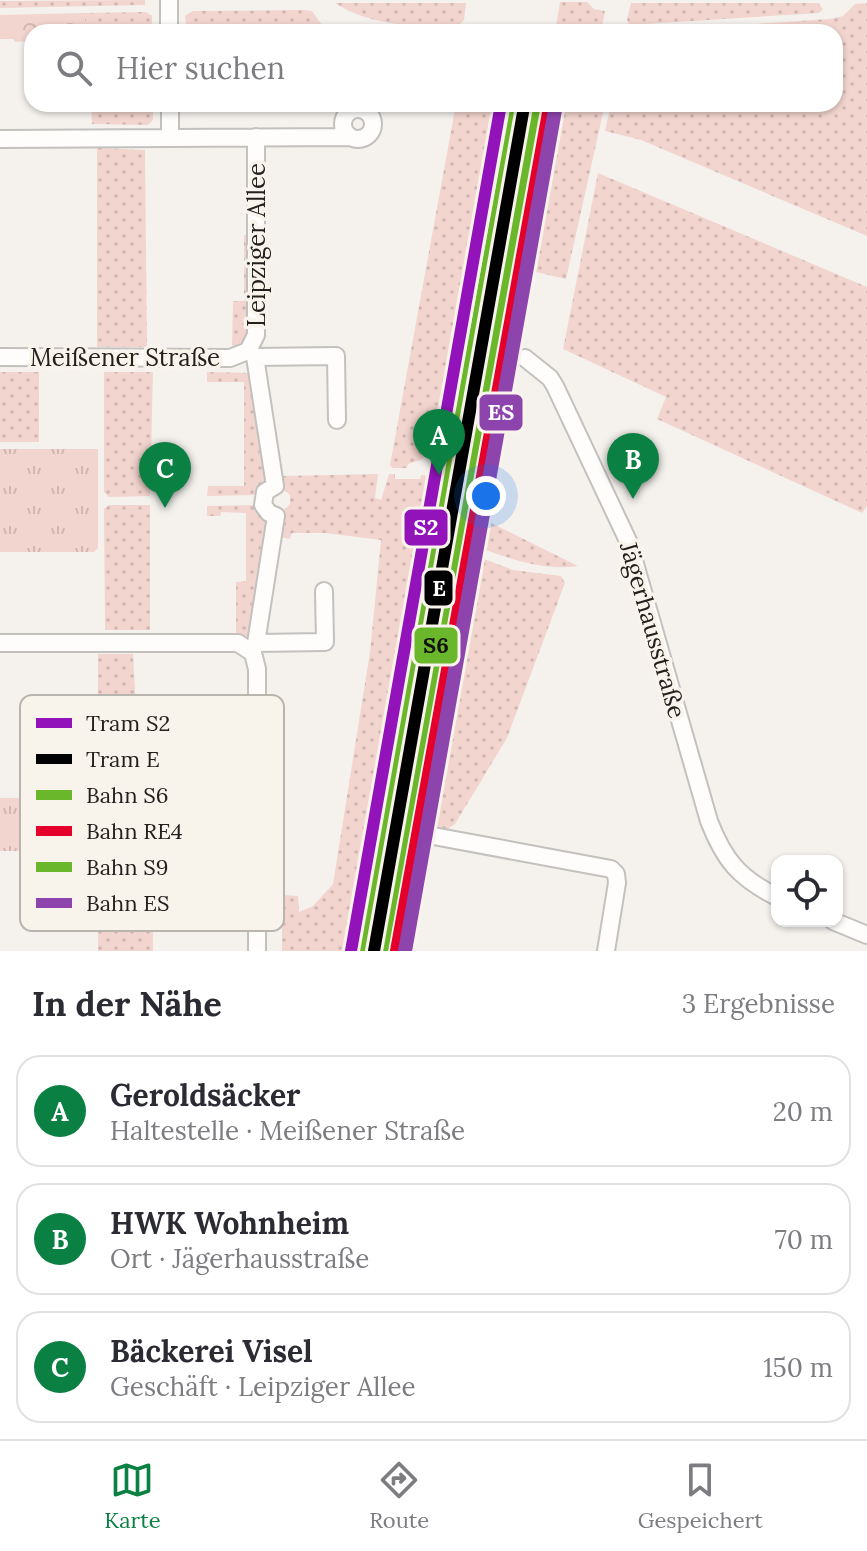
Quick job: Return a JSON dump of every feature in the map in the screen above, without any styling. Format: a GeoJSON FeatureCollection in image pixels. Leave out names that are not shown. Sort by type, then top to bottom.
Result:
{"type":"FeatureCollection","features":[{"type":"Feature","properties":{"kind":"street"},"geometry":{"type":"LineString","coordinates":[[169,0],[169,24]]}},
{"type":"Feature","properties":{"kind":"street"},"geometry":{"type":"LineString","coordinates":[[170,112],[170,138]]}},
{"type":"Feature","properties":{"kind":"street","name":"Leipziger Allee"},"geometry":{"type":"LineString","coordinates":[[256,137],[256,335],[252,354],[275,486],[265,492],[263,505],[276,516],[253,646],[257,695]]}},
{"type":"Feature","properties":{"kind":"street"},"geometry":{"type":"LineString","coordinates":[[0,139],[350,137]]}},
{"type":"Feature","properties":{"kind":"street","name":"Meißener Straße"},"geometry":{"type":"LineString","coordinates":[[0,357],[336,356],[337,420]]}},
{"type":"Feature","properties":{"kind":"street","name":"Jägerhausstraße"},"geometry":{"type":"LineString","coordinates":[[525,358],[550,378],[555,386],[625,532],[717,844],[734,868],[771,894]]}},
{"type":"Feature","properties":{"kind":"street"},"geometry":{"type":"LineString","coordinates":[[0,643],[238,643],[253,646],[325,642],[324,591]]}},
{"type":"Feature","properties":{"kind":"street"},"geometry":{"type":"LineString","coordinates":[[402,951],[421,841],[425,836],[433,835],[603,865],[616,874],[617,883],[606,951]]}},
{"type":"Feature","properties":{"kind":"street"},"geometry":{"type":"LineString","coordinates":[[843,925],[867,935]]}},
{"type":"Feature","properties":{"kind":"green space"},"geometry":{"type":"Polygon","coordinates":[[[145,0],[145,5],[0,8],[0,1],[145,0]]]}},
{"type":"Feature","properties":{"kind":"green space"},"geometry":{"type":"Polygon","coordinates":[[[560,2],[587,2],[594,9],[605,11],[603,24],[556,24],[560,2]]]}},
{"type":"Feature","properties":{"kind":"green space"},"geometry":{"type":"Polygon","coordinates":[[[335,3],[466,3],[464,20],[460,24],[395,24],[349,11],[335,3]]]}},
{"type":"Feature","properties":{"kind":"green space"},"geometry":{"type":"Polygon","coordinates":[[[631,3],[818,3],[823,9],[819,13],[645,24],[629,24],[631,3]]]}},
{"type":"Feature","properties":{"kind":"green space"},"geometry":{"type":"Polygon","coordinates":[[[867,3],[867,236],[641,140],[605,131],[609,112],[843,112],[843,24],[755,24],[830,19],[843,16],[855,4],[867,3]]]}},
{"type":"Feature","properties":{"kind":"green space"},"geometry":{"type":"Polygon","coordinates":[[[304,10],[312,11],[321,24],[186,24],[185,16],[193,11],[304,10]]]}},
{"type":"Feature","properties":{"kind":"green space"},"geometry":{"type":"Polygon","coordinates":[[[146,12],[152,16],[152,24],[86,24],[83,13],[146,12]]]}},
{"type":"Feature","properties":{"kind":"green space"},"geometry":{"type":"Polygon","coordinates":[[[83,13],[86,24],[24,24],[24,41],[15,42],[13,39],[0,39],[0,15],[83,13]]]}},
{"type":"Feature","properties":{"kind":"green space"},"geometry":{"type":"Polygon","coordinates":[[[91,112],[153,112],[153,120],[148,125],[92,124],[91,112]]]}},
{"type":"Feature","properties":{"kind":"green space"},"geometry":{"type":"Polygon","coordinates":[[[455,112],[496,112],[465,286],[460,285],[431,449],[421,460],[408,464],[407,468],[392,468],[390,465],[455,112]]]}},
{"type":"Feature","properties":{"kind":"green space"},"geometry":{"type":"Polygon","coordinates":[[[542,112],[603,112],[566,279],[514,267],[542,112]]]}},
{"type":"Feature","properties":{"kind":"green space"},"geometry":{"type":"Polygon","coordinates":[[[97,148],[145,150],[147,347],[97,347],[97,148]]]}},
{"type":"Feature","properties":{"kind":"green space"},"geometry":{"type":"Polygon","coordinates":[[[598,173],[867,287],[867,506],[862,513],[657,419],[666,397],[563,349],[598,173]]]}},
{"type":"Feature","properties":{"kind":"green space"},"geometry":{"type":"Polygon","coordinates":[[[244,235],[250,235],[250,335],[247,343],[235,351],[232,345],[233,301],[244,301],[244,235]]]}},
{"type":"Feature","properties":{"kind":"green space"},"geometry":{"type":"Polygon","coordinates":[[[0,372],[39,372],[39,442],[0,442],[0,372]]]}},
{"type":"Feature","properties":{"kind":"green space"},"geometry":{"type":"Polygon","coordinates":[[[104,372],[153,372],[150,496],[109,497],[104,492],[104,372]]]}},
{"type":"Feature","properties":{"kind":"green space"},"geometry":{"type":"Polygon","coordinates":[[[207,372],[252,373],[270,479],[256,495],[207,496],[208,486],[244,486],[244,382],[207,382],[207,372]]]}},
{"type":"Feature","properties":{"kind":"green space"},"geometry":{"type":"Polygon","coordinates":[[[0,449],[98,449],[98,548],[94,552],[0,552],[0,449]]]}},
{"type":"Feature","properties":{"kind":"green space"},"geometry":{"type":"Polygon","coordinates":[[[378,474],[375,498],[381,500],[389,474],[395,474],[395,479],[431,476],[416,533],[416,552],[346,951],[282,951],[284,895],[298,896],[299,912],[313,906],[333,884],[370,652],[381,540],[325,533],[292,533],[290,539],[279,537],[283,511],[290,504],[290,495],[283,489],[281,476],[378,474]]]}},
{"type":"Feature","properties":{"kind":"green space"},"geometry":{"type":"Polygon","coordinates":[[[109,505],[150,505],[150,630],[105,630],[104,509],[109,505]]]}},
{"type":"Feature","properties":{"kind":"green space"},"geometry":{"type":"Polygon","coordinates":[[[256,505],[272,520],[250,636],[236,637],[236,582],[246,581],[246,513],[221,512],[220,516],[207,516],[207,506],[256,505]]]}},
{"type":"Feature","properties":{"kind":"green space"},"geometry":{"type":"Polygon","coordinates":[[[471,513],[578,566],[534,564],[462,541],[471,513]]]}},
{"type":"Feature","properties":{"kind":"green space"},"geometry":{"type":"Polygon","coordinates":[[[460,550],[513,570],[561,576],[565,583],[507,738],[455,824],[446,830],[416,836],[462,564],[458,561],[460,550]]]}},
{"type":"Feature","properties":{"kind":"green space"},"geometry":{"type":"Polygon","coordinates":[[[98,654],[133,654],[135,695],[98,695],[98,654]]]}},
{"type":"Feature","properties":{"kind":"green space"},"geometry":{"type":"Polygon","coordinates":[[[0,798],[20,798],[20,851],[0,851],[0,798]]]}},
{"type":"Feature","properties":{"kind":"green space"},"geometry":{"type":"Polygon","coordinates":[[[98,931],[153,931],[153,951],[98,951],[98,931]]]}},
{"type":"Feature","properties":{"kind":"tram line","name":"S2"},"geometry":{"type":"LineString","coordinates":[[351,951],[500,112]]}},
{"type":"Feature","properties":{"kind":"tram line","name":"E"},"geometry":{"type":"LineString","coordinates":[[374,951],[523,112]]}},
{"type":"Feature","properties":{"kind":"rail line","name":"S9"},"geometry":{"type":"LineString","coordinates":[[365,948],[517,112]]}},
{"type":"Feature","properties":{"kind":"rail line","name":"S6"},"geometry":{"type":"LineString","coordinates":[[381,951],[533,112]]}},
{"type":"Feature","properties":{"kind":"rail line","name":"RE4"},"geometry":{"type":"LineString","coordinates":[[397,951],[549,112]]}},
{"type":"Feature","properties":{"kind":"rail line","name":"ES"},"geometry":{"type":"LineString","coordinates":[[405,951],[555,112]]}},
{"type":"Feature","properties":{"kind":"place","name":"Geroldsäcker"},"geometry":{"type":"Point","coordinates":[439,475]}},
{"type":"Feature","properties":{"kind":"place","name":"HWK Wohnheim"},"geometry":{"type":"Point","coordinates":[633,499]}},
{"type":"Feature","properties":{"kind":"place","name":"Bäckerei Visel"},"geometry":{"type":"Point","coordinates":[165,508]}}]}
